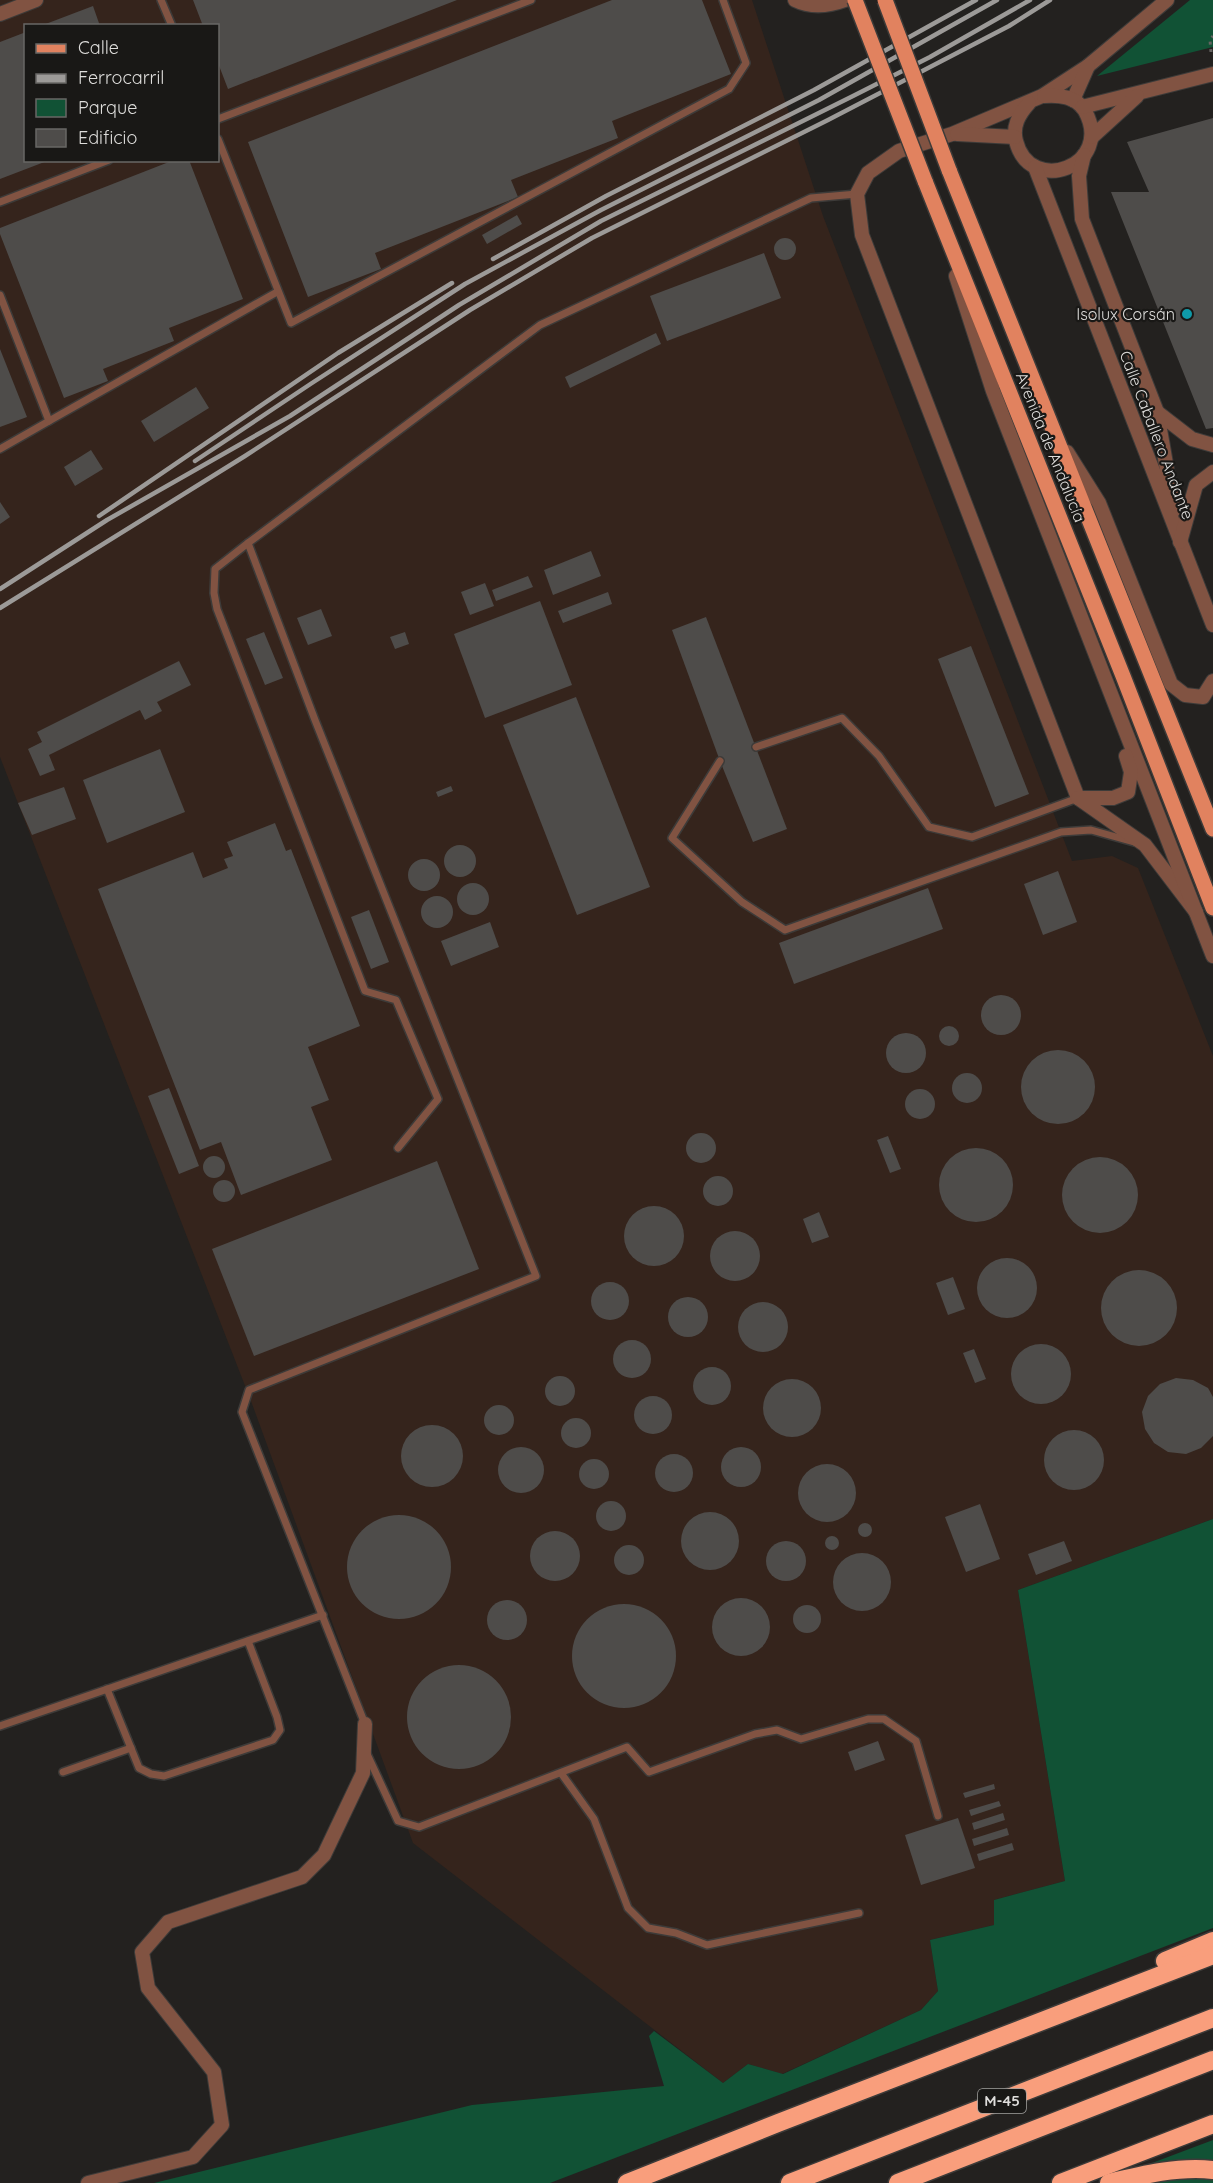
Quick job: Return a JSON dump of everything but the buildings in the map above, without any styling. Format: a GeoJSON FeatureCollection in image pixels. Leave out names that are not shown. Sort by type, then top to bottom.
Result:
{"type":"FeatureCollection","features":[{"type":"Feature","properties":{"kind":"highway"},"geometry":{"type":"LineString","coordinates":[[656,2183],[778,2123],[1213,1941]]}},
{"type":"Feature","properties":{"kind":"highway"},"geometry":{"type":"LineString","coordinates":[[627,2183],[1213,1955]]}},
{"type":"Feature","properties":{"kind":"highway","name":"M-45"},"geometry":{"type":"LineString","coordinates":[[790,2183],[1213,2018]]}},
{"type":"Feature","properties":{"kind":"highway","name":"M-45"},"geometry":{"type":"LineString","coordinates":[[898,2183],[1213,2060]]}},
{"type":"Feature","properties":{"kind":"highway"},"geometry":{"type":"LineString","coordinates":[[1061,2183],[1213,2124]]}},
{"type":"Feature","properties":{"kind":"highway"},"geometry":{"type":"LineString","coordinates":[[1109,2183],[1140,2175],[1200,2168],[1213,2170]]}},
{"type":"Feature","properties":{"kind":"main road","name":"Avenida de Andalucía"},"geometry":{"type":"LineString","coordinates":[[855,0],[1213,908]]}},
{"type":"Feature","properties":{"kind":"main road","name":"Avenida de Andalucía"},"geometry":{"type":"LineString","coordinates":[[885,0],[949,170],[1213,829]]}},
{"type":"Feature","properties":{"kind":"street"},"geometry":{"type":"LineString","coordinates":[[0,14],[36,0]]}},
{"type":"Feature","properties":{"kind":"street"},"geometry":{"type":"LineString","coordinates":[[795,0],[804,4],[831,6],[845,0]]}},
{"type":"Feature","properties":{"kind":"street"},"geometry":{"type":"LineString","coordinates":[[1139,93],[1092,137],[1084,156],[1074,165],[1062,170],[1048,171],[1035,167],[1018,149],[1015,137],[1016,124],[1021,111],[1088,66],[1167,0]]}},
{"type":"Feature","properties":{"kind":"street"},"geometry":{"type":"LineString","coordinates":[[1078,104],[1088,66]]}},
{"type":"Feature","properties":{"kind":"street"},"geometry":{"type":"LineString","coordinates":[[1078,104],[1139,93],[1213,74]]}},
{"type":"Feature","properties":{"kind":"street"},"geometry":{"type":"LineString","coordinates":[[1092,137],[1090,121],[1078,104],[1058,95],[1036,99],[952,134],[899,151],[868,173],[857,194],[862,235],[1078,798],[1145,845],[1196,912]]}},
{"type":"Feature","properties":{"kind":"street"},"geometry":{"type":"LineString","coordinates":[[952,134],[1015,137]]}},
{"type":"Feature","properties":{"kind":"street","name":"Calle Caballero Andante"},"geometry":{"type":"LineString","coordinates":[[1084,156],[1079,176],[1082,219],[1157,412],[1180,542]]}},
{"type":"Feature","properties":{"kind":"street","name":"Calle Caballero Andante"},"geometry":{"type":"LineString","coordinates":[[1035,167],[1180,542]]}},
{"type":"Feature","properties":{"kind":"street"},"geometry":{"type":"LineString","coordinates":[[925,181],[993,391],[1213,956]]}},
{"type":"Feature","properties":{"kind":"street"},"geometry":{"type":"LineString","coordinates":[[1157,412],[1192,439],[1213,445]]}},
{"type":"Feature","properties":{"kind":"street"},"geometry":{"type":"LineString","coordinates":[[1054,432],[1099,502],[1171,684],[1185,695],[1203,698],[1213,681]]}},
{"type":"Feature","properties":{"kind":"street"},"geometry":{"type":"LineString","coordinates":[[1213,472],[1196,485],[1180,542],[1213,625]]}},
{"type":"Feature","properties":{"kind":"street"},"geometry":{"type":"LineString","coordinates":[[1078,798],[1113,798],[1128,792],[1131,772],[1104,679]]}},
{"type":"Feature","properties":{"kind":"street"},"geometry":{"type":"LineString","coordinates":[[88,2183],[193,2157],[222,2125],[214,2072],[148,1988],[142,1952],[168,1922],[302,1877],[324,1855],[363,1773],[365,1724]]}},
{"type":"Feature","properties":{"kind":"lane"},"geometry":{"type":"LineString","coordinates":[[161,0],[171,24]]}},
{"type":"Feature","properties":{"kind":"lane"},"geometry":{"type":"LineString","coordinates":[[219,119],[531,0]]}},
{"type":"Feature","properties":{"kind":"lane"},"geometry":{"type":"LineString","coordinates":[[219,143],[291,323],[729,88],[746,63],[723,0]]}},
{"type":"Feature","properties":{"kind":"lane"},"geometry":{"type":"LineString","coordinates":[[0,202],[104,162]]}},
{"type":"Feature","properties":{"kind":"lane"},"geometry":{"type":"LineString","coordinates":[[398,1148],[438,1099],[396,1000],[364,991],[217,609],[214,569],[540,325],[811,198],[857,194]]}},
{"type":"Feature","properties":{"kind":"lane"},"geometry":{"type":"LineString","coordinates":[[0,449],[277,292]]}},
{"type":"Feature","properties":{"kind":"lane"},"geometry":{"type":"LineString","coordinates":[[0,295],[49,421]]}},
{"type":"Feature","properties":{"kind":"lane"},"geometry":{"type":"LineString","coordinates":[[248,543],[324,742],[536,1276],[249,1390],[242,1412],[365,1724]]}},
{"type":"Feature","properties":{"kind":"lane"},"geometry":{"type":"LineString","coordinates":[[756,747],[842,718],[879,756],[929,827],[972,837],[1078,798]]}},
{"type":"Feature","properties":{"kind":"lane"},"geometry":{"type":"LineString","coordinates":[[720,761],[672,837],[742,902],[785,930],[1060,832],[1091,830],[1145,845]]}},
{"type":"Feature","properties":{"kind":"lane"},"geometry":{"type":"LineString","coordinates":[[0,1726],[322,1615]]}},
{"type":"Feature","properties":{"kind":"lane"},"geometry":{"type":"LineString","coordinates":[[107,1689],[139,1768],[151,1774],[164,1776],[273,1740],[280,1730],[277,1717],[248,1641]]}},
{"type":"Feature","properties":{"kind":"lane"},"geometry":{"type":"LineString","coordinates":[[364,1748],[398,1821],[419,1827],[627,1747],[649,1772],[755,1734],[777,1730],[801,1739],[868,1719],[884,1719],[916,1741],[938,1816]]}},
{"type":"Feature","properties":{"kind":"lane"},"geometry":{"type":"LineString","coordinates":[[63,1772],[131,1748]]}},
{"type":"Feature","properties":{"kind":"lane"},"geometry":{"type":"LineString","coordinates":[[561,1773],[594,1819],[628,1908],[648,1928],[676,1933],[707,1945],[859,1913]]}},
{"type":"Feature","properties":{"kind":"path"},"geometry":{"type":"LineString","coordinates":[[1211,52],[1210,40],[1213,36]]}},
{"type":"Feature","properties":{"kind":"shaded area"},"geometry":{"type":"Polygon","coordinates":[[[0,0],[752,0],[823,216],[1072,861],[1112,856],[1138,868],[1213,1056],[1213,1519],[1018,1590],[1065,1881],[994,1900],[994,1925],[930,1940],[938,1991],[921,2010],[782,2074],[748,2064],[723,2083],[413,1843],[251,1401],[0,757],[0,0]]]}},
{"type":"Feature","properties":{"kind":"green space"},"geometry":{"type":"Polygon","coordinates":[[[1190,0],[1213,0],[1213,47],[1097,76],[1190,0]]]}},
{"type":"Feature","properties":{"kind":"green space"},"geometry":{"type":"Polygon","coordinates":[[[1213,1519],[1213,1928],[550,2183],[154,2183],[472,2105],[664,2086],[649,2036],[654,2031],[723,2083],[748,2064],[783,2074],[921,2010],[938,1991],[930,1940],[994,1925],[994,1900],[1065,1881],[1018,1590],[1213,1519]]]}},
{"type":"Feature","properties":{"kind":"green space"},"geometry":{"type":"Polygon","coordinates":[[[1213,2140],[1213,2183],[1108,2183],[1152,2163],[1213,2140]]]}},
{"type":"Feature","properties":{"kind":"railway"},"geometry":{"type":"LineString","coordinates":[[493,259],[606,196],[814,90],[976,0]]}},
{"type":"Feature","properties":{"kind":"railway"},"geometry":{"type":"LineString","coordinates":[[195,461],[465,284],[601,210],[819,100],[997,0]]}},
{"type":"Feature","properties":{"kind":"railway"},"geometry":{"type":"LineString","coordinates":[[0,589],[107,520],[290,416],[459,305],[601,221],[930,57],[1030,0]]}},
{"type":"Feature","properties":{"kind":"railway"},"geometry":{"type":"LineString","coordinates":[[0,608],[245,456],[470,310],[592,238],[1009,26],[1050,0]]}},
{"type":"Feature","properties":{"kind":"railway"},"geometry":{"type":"LineString","coordinates":[[99,516],[338,353],[452,283]]}},
{"type":"Feature","properties":{"kind":"place","name":"Isolux Corsán"},"geometry":{"type":"Point","coordinates":[1187,314]}}]}
